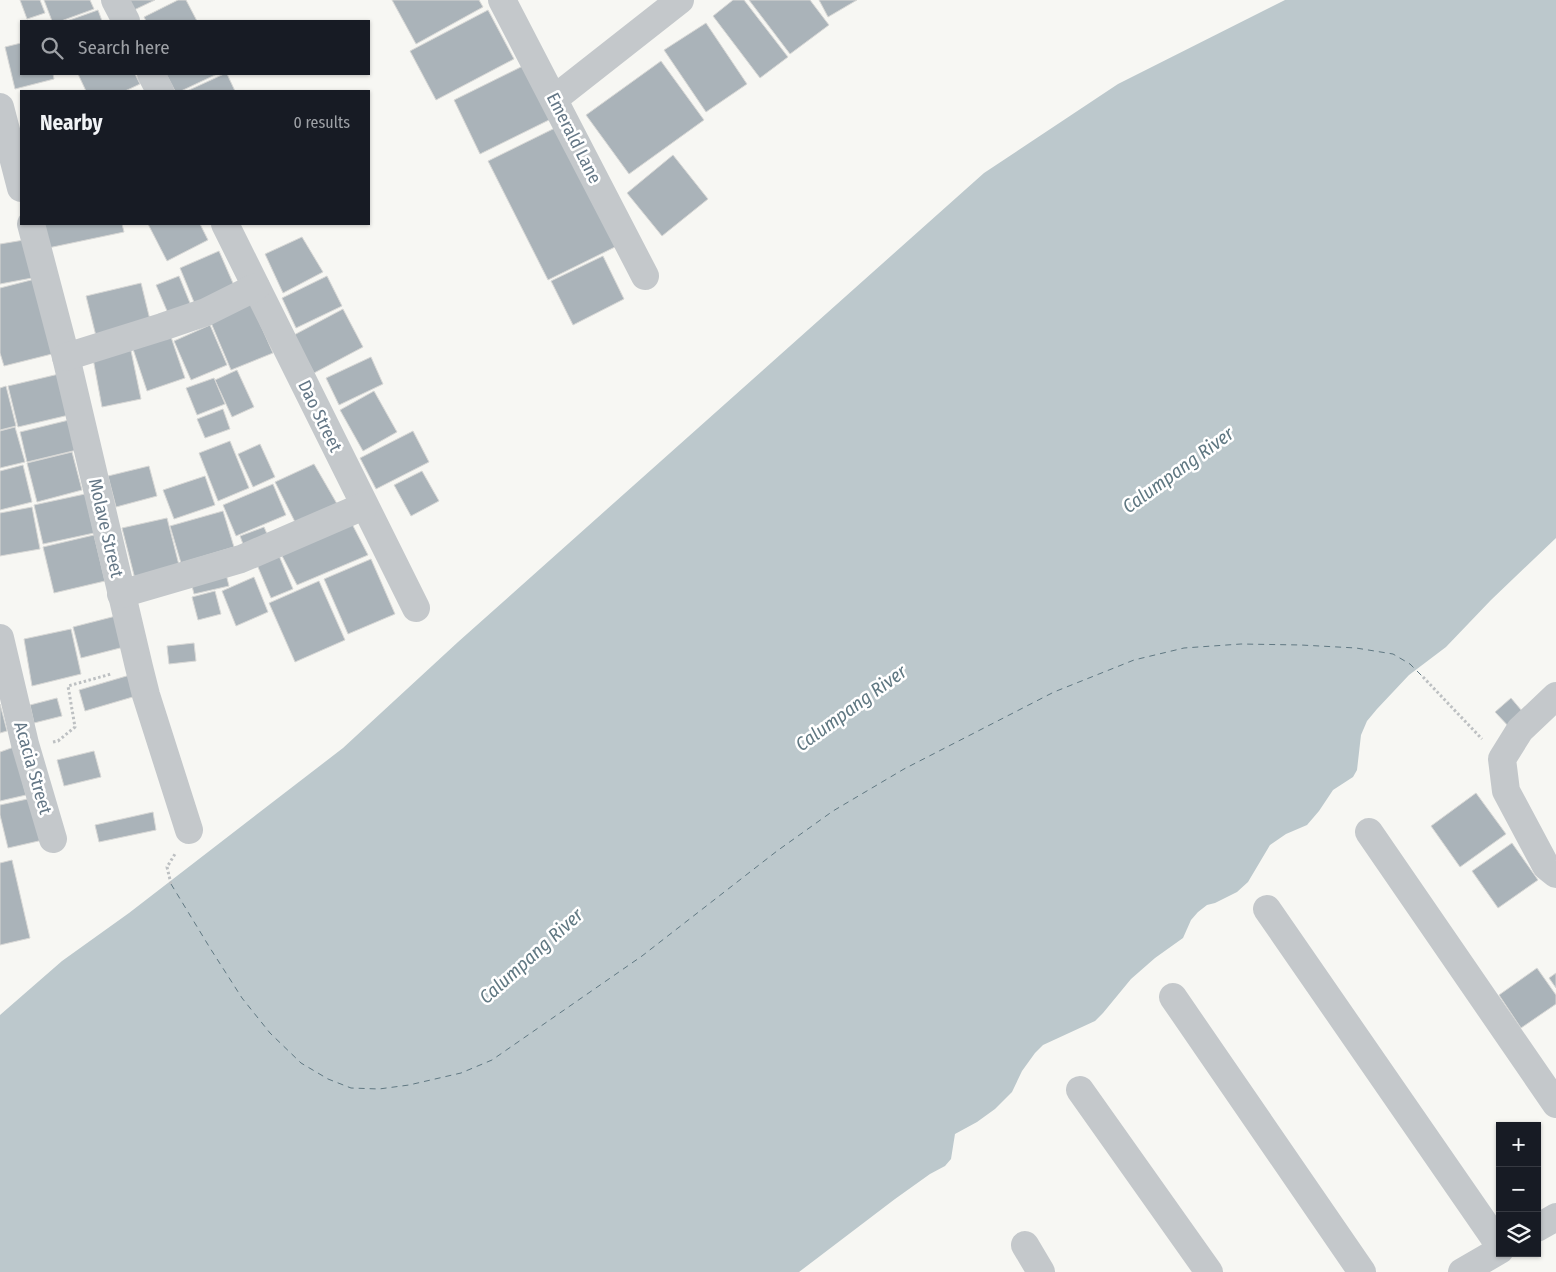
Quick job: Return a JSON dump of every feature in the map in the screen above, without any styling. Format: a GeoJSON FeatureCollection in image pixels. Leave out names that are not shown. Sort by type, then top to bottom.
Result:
{"type":"FeatureCollection","features":[{"type":"Feature","properties":{"kind":"street"},"geometry":{"type":"LineString","coordinates":[[115,0],[125,20]]}},
{"type":"Feature","properties":{"kind":"street","name":"Emerald Lane"},"geometry":{"type":"LineString","coordinates":[[502,0],[645,276]]}},
{"type":"Feature","properties":{"kind":"street"},"geometry":{"type":"LineString","coordinates":[[554,99],[680,0]]}},
{"type":"Feature","properties":{"kind":"street"},"geometry":{"type":"LineString","coordinates":[[152,75],[159,90]]}},
{"type":"Feature","properties":{"kind":"street"},"geometry":{"type":"LineString","coordinates":[[0,107],[20,184]]}},
{"type":"Feature","properties":{"kind":"street","name":"Molave Street"},"geometry":{"type":"LineString","coordinates":[[31,225],[66,357],[138,667],[189,830]]}},
{"type":"Feature","properties":{"kind":"street","name":"Dao Street"},"geometry":{"type":"LineString","coordinates":[[225,225],[416,608]]}},
{"type":"Feature","properties":{"kind":"street"},"geometry":{"type":"LineString","coordinates":[[66,357],[206,312],[256,287]]}},
{"type":"Feature","properties":{"kind":"street"},"geometry":{"type":"LineString","coordinates":[[121,594],[241,559],[364,506]]}},
{"type":"Feature","properties":{"kind":"street","name":"Acacia Street"},"geometry":{"type":"LineString","coordinates":[[0,638],[25,744],[53,839]]}},
{"type":"Feature","properties":{"kind":"street"},"geometry":{"type":"LineString","coordinates":[[1556,696],[1520,730],[1502,759],[1506,791],[1546,866],[1556,874]]}},
{"type":"Feature","properties":{"kind":"street"},"geometry":{"type":"LineString","coordinates":[[1369,832],[1556,1104]]}},
{"type":"Feature","properties":{"kind":"street"},"geometry":{"type":"LineString","coordinates":[[1267,909],[1496,1240]]}},
{"type":"Feature","properties":{"kind":"street"},"geometry":{"type":"LineString","coordinates":[[1172,997],[1362,1272]]}},
{"type":"Feature","properties":{"kind":"street"},"geometry":{"type":"LineString","coordinates":[[1080,1090],[1209,1272]]}},
{"type":"Feature","properties":{"kind":"street"},"geometry":{"type":"LineString","coordinates":[[1541,1226],[1556,1217]]}},
{"type":"Feature","properties":{"kind":"street"},"geometry":{"type":"LineString","coordinates":[[1025,1245],[1041,1272]]}},
{"type":"Feature","properties":{"kind":"street"},"geometry":{"type":"LineString","coordinates":[[1462,1272],[1496,1252]]}},
{"type":"Feature","properties":{"kind":"path"},"geometry":{"type":"LineString","coordinates":[[25,744],[58,741],[76,727],[68,686],[138,667]]}},
{"type":"Feature","properties":{"kind":"path"},"geometry":{"type":"LineString","coordinates":[[1423,677],[1502,759]]}},
{"type":"Feature","properties":{"kind":"path"},"geometry":{"type":"LineString","coordinates":[[167,867],[171,884]]}},
{"type":"Feature","properties":{"kind":"water","name":"Calumpang River"},"geometry":{"type":"Polygon","coordinates":[[[1285,0],[1556,0],[1556,538],[1491,600],[1446,647],[1409,675],[1377,709],[1367,721],[1361,735],[1357,770],[1353,777],[1333,790],[1307,825],[1286,834],[1270,845],[1248,882],[1237,892],[1207,905],[1198,912],[1191,920],[1183,938],[1155,958],[1131,979],[1095,1021],[1043,1045],[1022,1071],[1012,1092],[995,1109],[955,1134],[951,1159],[945,1166],[930,1174],[895,1199],[799,1272],[0,1272],[0,1015],[62,961],[129,913],[343,748],[458,642],[984,173],[1118,84],[1285,0]]]}},
{"type":"Feature","properties":{"kind":"building"},"geometry":{"type":"Polygon","coordinates":[[[20,0],[40,0],[45,13],[27,19],[20,0]]]}},
{"type":"Feature","properties":{"kind":"building"},"geometry":{"type":"Polygon","coordinates":[[[44,0],[90,0],[94,9],[64,20],[52,20],[44,0]]]}},
{"type":"Feature","properties":{"kind":"building"},"geometry":{"type":"Polygon","coordinates":[[[130,0],[155,0],[134,10],[130,0]]]}},
{"type":"Feature","properties":{"kind":"building"},"geometry":{"type":"Polygon","coordinates":[[[178,0],[186,0],[196,20],[146,20],[144,17],[178,0]]]}},
{"type":"Feature","properties":{"kind":"building"},"geometry":{"type":"Polygon","coordinates":[[[392,0],[479,0],[483,7],[416,44],[392,0]]]}},
{"type":"Feature","properties":{"kind":"building"},"geometry":{"type":"Polygon","coordinates":[[[733,0],[744,0],[788,57],[760,78],[713,16],[733,0]]]}},
{"type":"Feature","properties":{"kind":"building"},"geometry":{"type":"Polygon","coordinates":[[[749,0],[810,0],[829,25],[790,54],[749,0]]]}},
{"type":"Feature","properties":{"kind":"building"},"geometry":{"type":"Polygon","coordinates":[[[819,0],[857,0],[828,17],[819,0]]]}},
{"type":"Feature","properties":{"kind":"building"},"geometry":{"type":"Polygon","coordinates":[[[98,10],[102,20],[70,20],[98,10]]]}},
{"type":"Feature","properties":{"kind":"building"},"geometry":{"type":"Polygon","coordinates":[[[488,10],[514,59],[436,100],[410,51],[488,10]]]}},
{"type":"Feature","properties":{"kind":"building"},"geometry":{"type":"Polygon","coordinates":[[[706,23],[747,84],[706,112],[664,50],[706,23]]]}},
{"type":"Feature","properties":{"kind":"building"},"geometry":{"type":"Polygon","coordinates":[[[20,43],[20,75],[53,75],[54,79],[15,89],[5,47],[20,43]]]}},
{"type":"Feature","properties":{"kind":"building"},"geometry":{"type":"Polygon","coordinates":[[[661,61],[704,120],[629,174],[586,115],[661,61]]]}},
{"type":"Feature","properties":{"kind":"building"},"geometry":{"type":"Polygon","coordinates":[[[529,63],[555,117],[480,154],[454,100],[529,63]]]}},
{"type":"Feature","properties":{"kind":"building"},"geometry":{"type":"Polygon","coordinates":[[[78,75],[136,75],[140,84],[127,90],[86,90],[78,75]]]}},
{"type":"Feature","properties":{"kind":"building"},"geometry":{"type":"Polygon","coordinates":[[[167,75],[215,75],[183,90],[174,90],[167,75]]]}},
{"type":"Feature","properties":{"kind":"building"},"geometry":{"type":"Polygon","coordinates":[[[222,75],[227,75],[235,90],[189,90],[222,75]]]}},
{"type":"Feature","properties":{"kind":"building"},"geometry":{"type":"Polygon","coordinates":[[[557,127],[617,246],[548,280],[488,161],[557,127]]]}},
{"type":"Feature","properties":{"kind":"building"},"geometry":{"type":"Polygon","coordinates":[[[673,155],[708,199],[662,236],[627,193],[673,155]]]}},
{"type":"Feature","properties":{"kind":"building"},"geometry":{"type":"Polygon","coordinates":[[[43,225],[122,225],[124,232],[48,248],[43,225]]]}},
{"type":"Feature","properties":{"kind":"building"},"geometry":{"type":"Polygon","coordinates":[[[149,225],[200,225],[208,240],[167,261],[149,225]]]}},
{"type":"Feature","properties":{"kind":"building"},"geometry":{"type":"Polygon","coordinates":[[[302,237],[323,272],[283,293],[265,254],[302,237]]]}},
{"type":"Feature","properties":{"kind":"building"},"geometry":{"type":"Polygon","coordinates":[[[24,240],[32,278],[0,284],[0,244],[24,240]]]}},
{"type":"Feature","properties":{"kind":"building"},"geometry":{"type":"Polygon","coordinates":[[[219,251],[236,290],[196,307],[180,268],[219,251]]]}},
{"type":"Feature","properties":{"kind":"building"},"geometry":{"type":"Polygon","coordinates":[[[603,256],[624,299],[573,325],[551,281],[603,256]]]}},
{"type":"Feature","properties":{"kind":"building"},"geometry":{"type":"Polygon","coordinates":[[[179,276],[192,308],[170,318],[156,285],[179,276]]]}},
{"type":"Feature","properties":{"kind":"building"},"geometry":{"type":"Polygon","coordinates":[[[327,276],[342,306],[296,328],[282,298],[327,276]]]}},
{"type":"Feature","properties":{"kind":"building"},"geometry":{"type":"Polygon","coordinates":[[[35,279],[56,353],[4,366],[0,353],[0,288],[35,279]]]}},
{"type":"Feature","properties":{"kind":"building"},"geometry":{"type":"Polygon","coordinates":[[[141,283],[152,328],[97,340],[86,296],[141,283]]]}},
{"type":"Feature","properties":{"kind":"building"},"geometry":{"type":"Polygon","coordinates":[[[250,301],[273,353],[231,370],[209,318],[250,301]]]}},
{"type":"Feature","properties":{"kind":"building"},"geometry":{"type":"Polygon","coordinates":[[[343,309],[363,347],[314,373],[294,335],[343,309]]]}},
{"type":"Feature","properties":{"kind":"building"},"geometry":{"type":"Polygon","coordinates":[[[210,325],[227,365],[191,380],[174,341],[210,325]]]}},
{"type":"Feature","properties":{"kind":"building"},"geometry":{"type":"Polygon","coordinates":[[[171,337],[185,378],[147,391],[133,349],[171,337]]]}},
{"type":"Feature","properties":{"kind":"building"},"geometry":{"type":"Polygon","coordinates":[[[130,346],[141,399],[102,407],[92,353],[130,346]]]}},
{"type":"Feature","properties":{"kind":"building"},"geometry":{"type":"Polygon","coordinates":[[[371,357],[383,384],[339,405],[326,378],[371,357]]]}},
{"type":"Feature","properties":{"kind":"building"},"geometry":{"type":"Polygon","coordinates":[[[237,370],[254,407],[232,417],[215,380],[237,370]]]}},
{"type":"Feature","properties":{"kind":"building"},"geometry":{"type":"Polygon","coordinates":[[[59,374],[69,415],[18,427],[8,386],[59,374]]]}},
{"type":"Feature","properties":{"kind":"building"},"geometry":{"type":"Polygon","coordinates":[[[214,378],[225,404],[197,415],[186,388],[214,378]]]}},
{"type":"Feature","properties":{"kind":"building"},"geometry":{"type":"Polygon","coordinates":[[[6,386],[16,426],[0,430],[0,388],[6,386]]]}},
{"type":"Feature","properties":{"kind":"building"},"geometry":{"type":"Polygon","coordinates":[[[374,391],[397,432],[363,451],[340,410],[374,391]]]}},
{"type":"Feature","properties":{"kind":"building"},"geometry":{"type":"Polygon","coordinates":[[[223,409],[230,429],[205,438],[197,419],[223,409]]]}},
{"type":"Feature","properties":{"kind":"building"},"geometry":{"type":"Polygon","coordinates":[[[69,420],[77,450],[27,462],[20,432],[69,420]]]}},
{"type":"Feature","properties":{"kind":"building"},"geometry":{"type":"Polygon","coordinates":[[[15,427],[25,462],[0,468],[0,431],[15,427]]]}},
{"type":"Feature","properties":{"kind":"building"},"geometry":{"type":"Polygon","coordinates":[[[413,431],[429,462],[376,489],[360,458],[413,431]]]}},
{"type":"Feature","properties":{"kind":"building"},"geometry":{"type":"Polygon","coordinates":[[[230,441],[249,488],[218,501],[199,453],[230,441]]]}},
{"type":"Feature","properties":{"kind":"building"},"geometry":{"type":"Polygon","coordinates":[[[260,444],[275,477],[253,487],[238,454],[260,444]]]}},
{"type":"Feature","properties":{"kind":"building"},"geometry":{"type":"Polygon","coordinates":[[[72,452],[82,490],[37,502],[27,463],[72,452]]]}},
{"type":"Feature","properties":{"kind":"building"},"geometry":{"type":"Polygon","coordinates":[[[314,464],[340,509],[298,528],[275,482],[314,464]]]}},
{"type":"Feature","properties":{"kind":"building"},"geometry":{"type":"Polygon","coordinates":[[[23,465],[32,502],[0,510],[0,471],[23,465]]]}},
{"type":"Feature","properties":{"kind":"building"},"geometry":{"type":"Polygon","coordinates":[[[149,466],[157,496],[116,507],[108,476],[149,466]]]}},
{"type":"Feature","properties":{"kind":"building"},"geometry":{"type":"Polygon","coordinates":[[[422,471],[439,501],[411,516],[394,485],[422,471]]]}},
{"type":"Feature","properties":{"kind":"building"},"geometry":{"type":"Polygon","coordinates":[[[205,476],[215,505],[174,519],[163,490],[205,476]]]}},
{"type":"Feature","properties":{"kind":"building"},"geometry":{"type":"Polygon","coordinates":[[[273,484],[286,515],[236,536],[223,505],[273,484]]]}},
{"type":"Feature","properties":{"kind":"building"},"geometry":{"type":"Polygon","coordinates":[[[85,494],[94,533],[43,544],[34,505],[85,494]]]}},
{"type":"Feature","properties":{"kind":"building"},"geometry":{"type":"Polygon","coordinates":[[[32,507],[40,549],[0,556],[0,513],[32,507]]]}},
{"type":"Feature","properties":{"kind":"building"},"geometry":{"type":"Polygon","coordinates":[[[223,511],[234,547],[181,563],[170,526],[223,511]]]}},
{"type":"Feature","properties":{"kind":"building"},"geometry":{"type":"Polygon","coordinates":[[[167,518],[180,569],[135,579],[122,528],[167,518]]]}},
{"type":"Feature","properties":{"kind":"building"},"geometry":{"type":"Polygon","coordinates":[[[350,520],[368,555],[297,585],[278,548],[350,520]]]}},
{"type":"Feature","properties":{"kind":"building"},"geometry":{"type":"Polygon","coordinates":[[[264,527],[271,543],[246,552],[240,536],[264,527]]]}},
{"type":"Feature","properties":{"kind":"building"},"geometry":{"type":"Polygon","coordinates":[[[94,535],[105,581],[54,593],[43,547],[94,535]]]}},
{"type":"Feature","properties":{"kind":"building"},"geometry":{"type":"Polygon","coordinates":[[[277,551],[293,589],[271,598],[255,560],[277,551]]]}},
{"type":"Feature","properties":{"kind":"building"},"geometry":{"type":"Polygon","coordinates":[[[371,559],[395,614],[348,634],[324,579],[371,559]]]}},
{"type":"Feature","properties":{"kind":"building"},"geometry":{"type":"Polygon","coordinates":[[[225,570],[229,586],[194,594],[190,578],[225,570]]]}},
{"type":"Feature","properties":{"kind":"building"},"geometry":{"type":"Polygon","coordinates":[[[254,577],[268,612],[236,626],[222,591],[254,577]]]}},
{"type":"Feature","properties":{"kind":"building"},"geometry":{"type":"Polygon","coordinates":[[[319,581],[345,640],[295,662],[269,603],[319,581]]]}},
{"type":"Feature","properties":{"kind":"building"},"geometry":{"type":"Polygon","coordinates":[[[215,591],[221,614],[198,620],[192,597],[215,591]]]}},
{"type":"Feature","properties":{"kind":"building"},"geometry":{"type":"Polygon","coordinates":[[[116,616],[124,647],[81,658],[73,627],[116,616]]]}},
{"type":"Feature","properties":{"kind":"building"},"geometry":{"type":"Polygon","coordinates":[[[71,629],[81,674],[32,686],[24,639],[71,629]]]}},
{"type":"Feature","properties":{"kind":"building"},"geometry":{"type":"Polygon","coordinates":[[[194,643],[196,661],[169,664],[167,646],[194,643]]]}},
{"type":"Feature","properties":{"kind":"building"},"geometry":{"type":"Polygon","coordinates":[[[130,675],[136,696],[85,711],[79,690],[130,675]]]}},
{"type":"Feature","properties":{"kind":"building"},"geometry":{"type":"Polygon","coordinates":[[[57,698],[62,716],[34,723],[30,705],[57,698]]]}},
{"type":"Feature","properties":{"kind":"building"},"geometry":{"type":"Polygon","coordinates":[[[1511,698],[1527,717],[1512,730],[1495,712],[1511,698]]]}},
{"type":"Feature","properties":{"kind":"building"},"geometry":{"type":"Polygon","coordinates":[[[0,704],[7,731],[0,733],[0,704]]]}},
{"type":"Feature","properties":{"kind":"building"},"geometry":{"type":"Polygon","coordinates":[[[14,747],[26,795],[0,801],[0,752],[14,747]]]}},
{"type":"Feature","properties":{"kind":"building"},"geometry":{"type":"Polygon","coordinates":[[[94,751],[101,777],[64,786],[57,760],[94,751]]]}},
{"type":"Feature","properties":{"kind":"building"},"geometry":{"type":"Polygon","coordinates":[[[1476,793],[1506,834],[1460,867],[1431,826],[1476,793]]]}},
{"type":"Feature","properties":{"kind":"building"},"geometry":{"type":"Polygon","coordinates":[[[32,798],[43,840],[8,848],[0,815],[0,805],[32,798]]]}},
{"type":"Feature","properties":{"kind":"building"},"geometry":{"type":"Polygon","coordinates":[[[153,812],[156,830],[99,842],[95,825],[153,812]]]}},
{"type":"Feature","properties":{"kind":"building"},"geometry":{"type":"Polygon","coordinates":[[[1512,843],[1538,880],[1498,908],[1472,871],[1512,843]]]}},
{"type":"Feature","properties":{"kind":"building"},"geometry":{"type":"Polygon","coordinates":[[[12,860],[30,938],[0,945],[0,863],[12,860]]]}},
{"type":"Feature","properties":{"kind":"building"},"geometry":{"type":"Polygon","coordinates":[[[1537,968],[1556,995],[1556,1004],[1521,1028],[1499,995],[1537,968]]]}},
{"type":"Feature","properties":{"kind":"building"},"geometry":{"type":"Polygon","coordinates":[[[1556,973],[1556,988],[1549,978],[1556,973]]]}},
{"type":"Feature","properties":{"kind":"ferry route"},"geometry":{"type":"LineString","coordinates":[[171,884],[242,998],[270,1033],[301,1063],[328,1079],[351,1088],[379,1089],[409,1085],[461,1073],[492,1060],[642,956],[777,851],[833,811],[904,769],[1054,692],[1134,660],[1184,648],[1241,644],[1356,648],[1393,654],[1410,664],[1423,677]]}}]}
